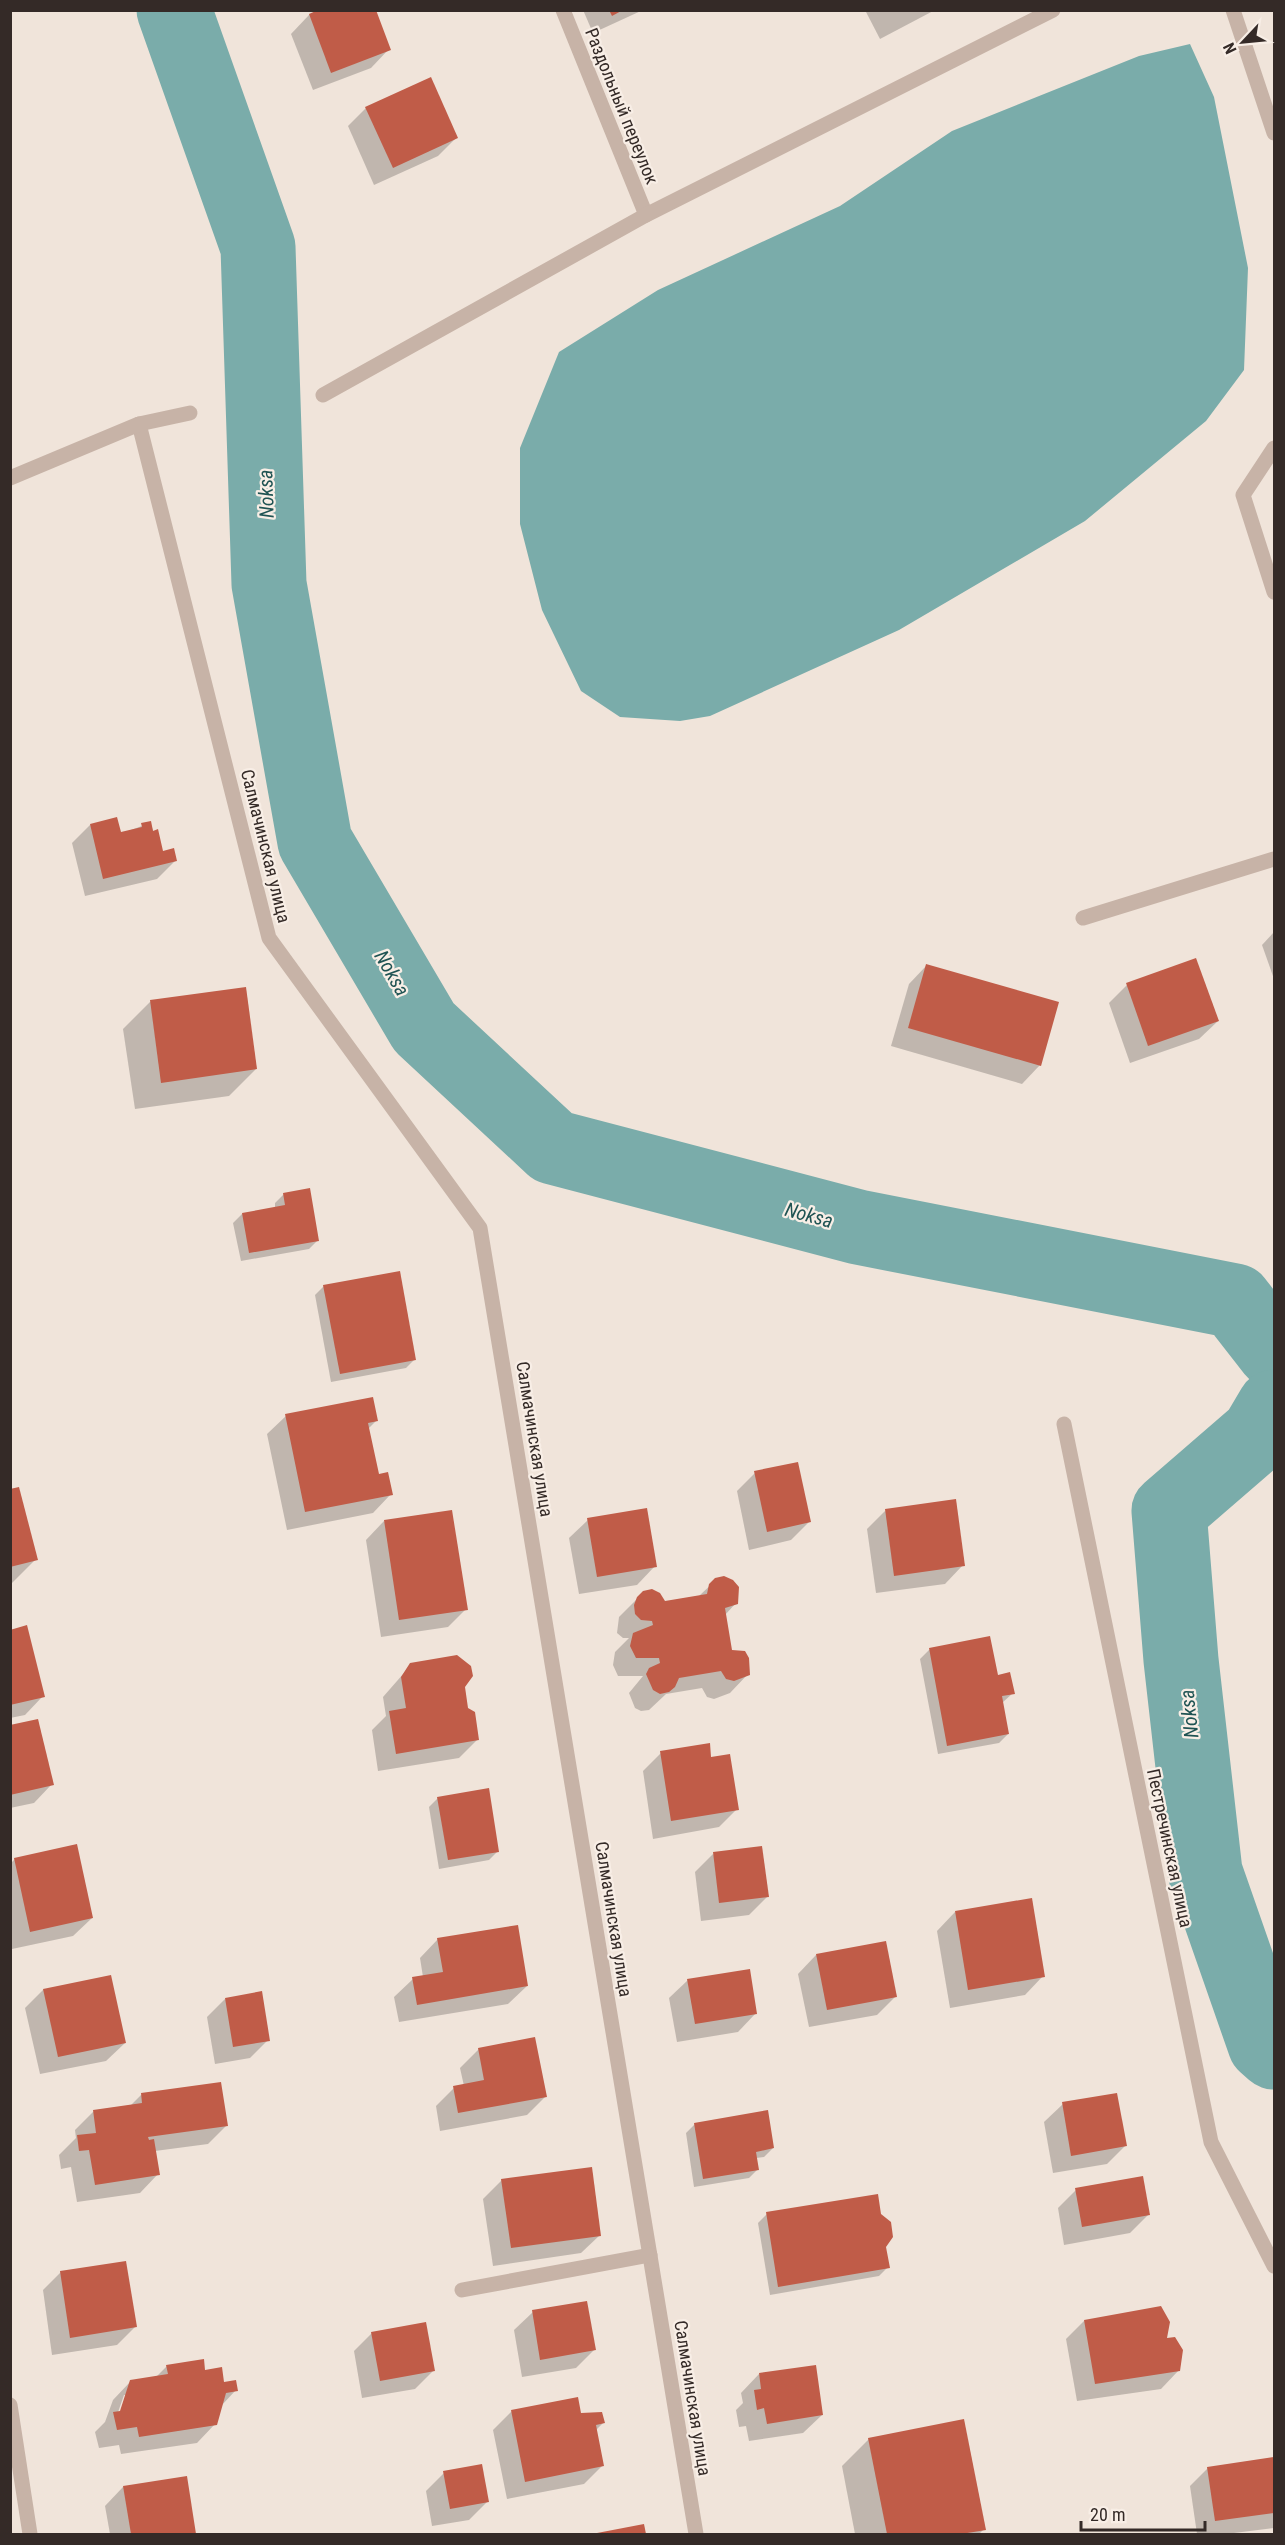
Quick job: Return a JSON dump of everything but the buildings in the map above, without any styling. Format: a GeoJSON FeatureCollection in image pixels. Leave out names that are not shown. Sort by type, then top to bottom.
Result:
{"type":"FeatureCollection","features":[{"type":"Feature","properties":{"kind":"street","name":"Раздольный переулок"},"geometry":{"type":"LineString","coordinates":[[563,10],[646,216]]}},
{"type":"Feature","properties":{"kind":"street"},"geometry":{"type":"LineString","coordinates":[[323,395],[646,216],[1053,10]]}},
{"type":"Feature","properties":{"kind":"street"},"geometry":{"type":"LineString","coordinates":[[1233,10],[1275,133]]}},
{"type":"Feature","properties":{"kind":"street"},"geometry":{"type":"LineString","coordinates":[[10,478],[139,423],[190,413]]}},
{"type":"Feature","properties":{"kind":"street","name":"Салмачинская улица"},"geometry":{"type":"LineString","coordinates":[[139,423],[269,938],[480,1228],[696,2535]]}},
{"type":"Feature","properties":{"kind":"street"},"geometry":{"type":"LineString","coordinates":[[1275,448],[1243,495],[1275,592]]}},
{"type":"Feature","properties":{"kind":"street"},"geometry":{"type":"LineString","coordinates":[[1083,918],[1275,859]]}},
{"type":"Feature","properties":{"kind":"street","name":"Пестречинская улица"},"geometry":{"type":"LineString","coordinates":[[1064,1424],[1211,2142],[1275,2266]]}},
{"type":"Feature","properties":{"kind":"street"},"geometry":{"type":"LineString","coordinates":[[462,2290],[650,2254]]}},
{"type":"Feature","properties":{"kind":"street"},"geometry":{"type":"LineString","coordinates":[[10,2405],[30,2535]]}},
{"type":"Feature","properties":{"kind":"water"},"geometry":{"type":"Polygon","coordinates":[[[1190,44],[1214,97],[1248,268],[1244,370],[1206,421],[1085,521],[899,630],[710,716],[680,721],[620,717],[581,691],[542,610],[520,524],[520,448],[559,352],[658,290],[840,206],[952,131],[1139,56],[1190,44]]]}},
{"type":"Feature","properties":{"kind":"waterway","name":"Noksa"},"geometry":{"type":"LineString","coordinates":[[174,10],[258,247],[269,584],[315,842],[424,1027],[553,1147],[858,1227],[1235,1301],[1274,1351]]}},
{"type":"Feature","properties":{"kind":"waterway","name":"Noksa"},"geometry":{"type":"LineString","coordinates":[[1274,1407],[1258,1434],[1169,1511],[1181,1660],[1205,1872],[1265,2044],[1274,2052]]}}]}
